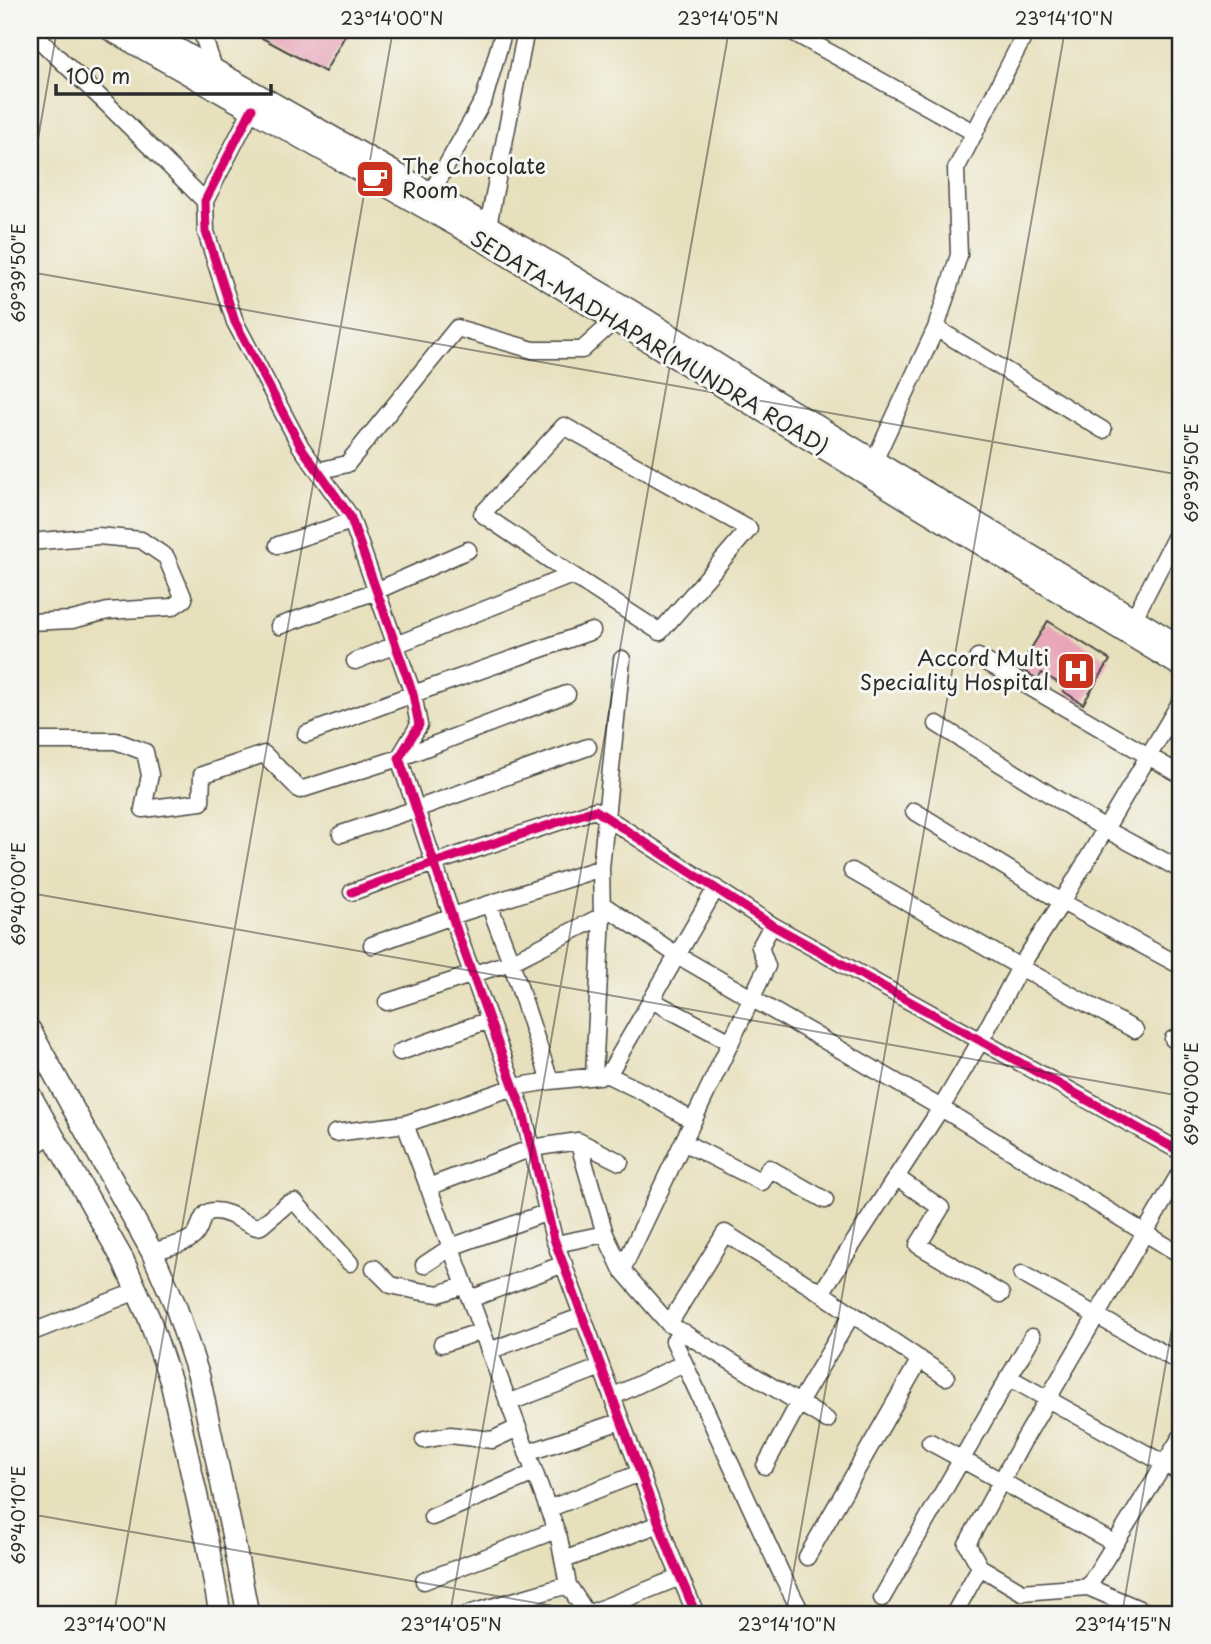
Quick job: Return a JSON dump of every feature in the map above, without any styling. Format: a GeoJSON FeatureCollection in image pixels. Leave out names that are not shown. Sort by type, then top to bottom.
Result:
{"type":"FeatureCollection","features":[{"type":"Feature","properties":{"kind":"main road","name":"SEDATA-MADHAPAR(MUNDRA ROAD)"},"geometry":{"type":"LineString","coordinates":[[111,30],[217,81],[428,200],[486,242],[1181,666]]}},
{"type":"Feature","properties":{"kind":"main road","name":"SEDATA-MADHAPAR(MUNDRA ROAD)"},"geometry":{"type":"LineString","coordinates":[[144,30],[252,109],[428,200],[488,226],[1181,647]]}},
{"type":"Feature","properties":{"kind":"main road"},"geometry":{"type":"LineString","coordinates":[[30,1030],[152,1252],[176,1307],[199,1377],[248,1614]]}},
{"type":"Feature","properties":{"kind":"main road"},"geometry":{"type":"LineString","coordinates":[[30,1095],[123,1260],[149,1318],[172,1382],[220,1614]]}},
{"type":"Feature","properties":{"kind":"street"},"geometry":{"type":"LineString","coordinates":[[201,30],[217,81]]}},
{"type":"Feature","properties":{"kind":"street"},"geometry":{"type":"LineString","coordinates":[[428,200],[484,99],[504,30]]}},
{"type":"Feature","properties":{"kind":"street"},"geometry":{"type":"LineString","coordinates":[[488,226],[526,30]]}},
{"type":"Feature","properties":{"kind":"street"},"geometry":{"type":"LineString","coordinates":[[789,30],[975,132]]}},
{"type":"Feature","properties":{"kind":"street"},"geometry":{"type":"LineString","coordinates":[[874,461],[936,328],[960,254],[956,169],[1025,30]]}},
{"type":"Feature","properties":{"kind":"street"},"geometry":{"type":"LineString","coordinates":[[30,32],[205,201]]}},
{"type":"Feature","properties":{"kind":"street"},"geometry":{"type":"LineString","coordinates":[[252,109],[205,201],[206,232],[235,322],[301,447],[352,521],[413,694],[419,725],[399,758],[452,916],[523,1112],[556,1244],[659,1524],[696,1614]]}},
{"type":"Feature","properties":{"kind":"street"},"geometry":{"type":"LineString","coordinates":[[318,471],[347,464],[457,328],[533,350],[582,351],[615,320]]}},
{"type":"Feature","properties":{"kind":"street"},"geometry":{"type":"LineString","coordinates":[[936,328],[1103,430]]}},
{"type":"Feature","properties":{"kind":"street"},"geometry":{"type":"LineString","coordinates":[[564,426],[749,529],[660,632],[572,575],[482,514],[564,426]]}},
{"type":"Feature","properties":{"kind":"street"},"geometry":{"type":"LineString","coordinates":[[278,545],[352,521]]}},
{"type":"Feature","properties":{"kind":"street"},"geometry":{"type":"LineString","coordinates":[[1134,618],[1181,526]]}},
{"type":"Feature","properties":{"kind":"street"},"geometry":{"type":"LineString","coordinates":[[30,542],[98,536],[141,540],[166,557],[184,599],[172,607],[108,611],[72,620],[30,622]]}},
{"type":"Feature","properties":{"kind":"street"},"geometry":{"type":"LineString","coordinates":[[279,626],[376,591],[468,550]]}},
{"type":"Feature","properties":{"kind":"street"},"geometry":{"type":"LineString","coordinates":[[355,661],[572,575]]}},
{"type":"Feature","properties":{"kind":"street"},"geometry":{"type":"LineString","coordinates":[[306,734],[592,631]]}},
{"type":"Feature","properties":{"kind":"street"},"geometry":{"type":"LineString","coordinates":[[978,657],[1181,775]]}},
{"type":"Feature","properties":{"kind":"street"},"geometry":{"type":"LineString","coordinates":[[601,1075],[601,868],[622,659]]}},
{"type":"Feature","properties":{"kind":"street"},"geometry":{"type":"LineString","coordinates":[[30,741],[116,741],[145,752],[150,775],[143,809],[201,802],[202,775],[264,754],[300,790],[399,758],[567,694]]}},
{"type":"Feature","properties":{"kind":"street"},"geometry":{"type":"LineString","coordinates":[[821,1293],[941,1108],[1020,967],[1062,902],[1181,701]]}},
{"type":"Feature","properties":{"kind":"street"},"geometry":{"type":"LineString","coordinates":[[937,724],[1105,829],[1181,870]]}},
{"type":"Feature","properties":{"kind":"street"},"geometry":{"type":"LineString","coordinates":[[341,834],[588,747]]}},
{"type":"Feature","properties":{"kind":"street"},"geometry":{"type":"LineString","coordinates":[[352,892],[595,810],[772,925],[1181,1152]]}},
{"type":"Feature","properties":{"kind":"street"},"geometry":{"type":"LineString","coordinates":[[914,811],[1062,902],[1181,966]]}},
{"type":"Feature","properties":{"kind":"street"},"geometry":{"type":"LineString","coordinates":[[372,945],[601,868]]}},
{"type":"Feature","properties":{"kind":"street"},"geometry":{"type":"LineString","coordinates":[[852,871],[1135,1030]]}},
{"type":"Feature","properties":{"kind":"street"},"geometry":{"type":"LineString","coordinates":[[601,1075],[651,1000],[716,888]]}},
{"type":"Feature","properties":{"kind":"street"},"geometry":{"type":"LineString","coordinates":[[489,904],[550,1081]]}},
{"type":"Feature","properties":{"kind":"street"},"geometry":{"type":"LineString","coordinates":[[602,910],[941,1108],[1181,1255]]}},
{"type":"Feature","properties":{"kind":"street"},"geometry":{"type":"LineString","coordinates":[[387,1002],[511,962],[602,910]]}},
{"type":"Feature","properties":{"kind":"street"},"geometry":{"type":"LineString","coordinates":[[622,1270],[767,965],[760,947],[772,925]]}},
{"type":"Feature","properties":{"kind":"street"},"geometry":{"type":"LineString","coordinates":[[651,1000],[731,1042]]}},
{"type":"Feature","properties":{"kind":"street"},"geometry":{"type":"LineString","coordinates":[[400,1052],[489,1020]]}},
{"type":"Feature","properties":{"kind":"street"},"geometry":{"type":"LineString","coordinates":[[335,1133],[405,1124],[514,1087],[601,1075],[649,1095],[693,1121]]}},
{"type":"Feature","properties":{"kind":"street"},"geometry":{"type":"LineString","coordinates":[[405,1124],[556,1530],[568,1585],[587,1614],[680,1577]]}},
{"type":"Feature","properties":{"kind":"street"},"geometry":{"type":"LineString","coordinates":[[30,1149],[52,1133]]}},
{"type":"Feature","properties":{"kind":"street"},"geometry":{"type":"LineString","coordinates":[[428,1187],[532,1148],[578,1141],[620,1162]]}},
{"type":"Feature","properties":{"kind":"street"},"geometry":{"type":"LineString","coordinates":[[578,1141],[605,1234],[622,1270],[669,1324],[827,1420]]}},
{"type":"Feature","properties":{"kind":"street"},"geometry":{"type":"LineString","coordinates":[[683,1142],[762,1182],[769,1168],[825,1200]]}},
{"type":"Feature","properties":{"kind":"street"},"geometry":{"type":"LineString","coordinates":[[1151,1614],[1088,1587],[1022,1592],[980,1567],[967,1544],[1181,1171]]}},
{"type":"Feature","properties":{"kind":"street"},"geometry":{"type":"LineString","coordinates":[[896,1177],[941,1208],[918,1245],[1001,1294]]}},
{"type":"Feature","properties":{"kind":"street"},"geometry":{"type":"LineString","coordinates":[[152,1252],[195,1236],[206,1213],[211,1211],[230,1214],[257,1227],[287,1204],[295,1202],[350,1264]]}},
{"type":"Feature","properties":{"kind":"street"},"geometry":{"type":"LineString","coordinates":[[424,1265],[451,1247],[548,1212]]}},
{"type":"Feature","properties":{"kind":"street"},"geometry":{"type":"LineString","coordinates":[[669,1324],[725,1233],[821,1293],[946,1377]]}},
{"type":"Feature","properties":{"kind":"street"},"geometry":{"type":"LineString","coordinates":[[556,1244],[605,1234]]}},
{"type":"Feature","properties":{"kind":"street"},"geometry":{"type":"LineString","coordinates":[[374,1268],[391,1285],[439,1294],[467,1292],[564,1264]]}},
{"type":"Feature","properties":{"kind":"street"},"geometry":{"type":"LineString","coordinates":[[1022,1273],[1181,1363]]}},
{"type":"Feature","properties":{"kind":"street"},"geometry":{"type":"LineString","coordinates":[[30,1333],[137,1292]]}},
{"type":"Feature","properties":{"kind":"street"},"geometry":{"type":"LineString","coordinates":[[765,1466],[852,1314]]}},
{"type":"Feature","properties":{"kind":"street"},"geometry":{"type":"LineString","coordinates":[[489,1351],[583,1316]]}},
{"type":"Feature","properties":{"kind":"street"},"geometry":{"type":"LineString","coordinates":[[442,1344],[482,1331]]}},
{"type":"Feature","properties":{"kind":"street"},"geometry":{"type":"LineString","coordinates":[[684,1332],[674,1341],[802,1614]]}},
{"type":"Feature","properties":{"kind":"street"},"geometry":{"type":"LineString","coordinates":[[882,1598],[1032,1336]]}},
{"type":"Feature","properties":{"kind":"street"},"geometry":{"type":"LineString","coordinates":[[807,1557],[920,1359]]}},
{"type":"Feature","properties":{"kind":"street"},"geometry":{"type":"LineString","coordinates":[[612,1397],[684,1363]]}},
{"type":"Feature","properties":{"kind":"street"},"geometry":{"type":"LineString","coordinates":[[508,1403],[601,1367]]}},
{"type":"Feature","properties":{"kind":"street"},"geometry":{"type":"LineString","coordinates":[[1008,1377],[1181,1473]]}},
{"type":"Feature","properties":{"kind":"street"},"geometry":{"type":"LineString","coordinates":[[527,1453],[621,1421]]}},
{"type":"Feature","properties":{"kind":"street"},"geometry":{"type":"LineString","coordinates":[[424,1440],[450,1435],[492,1440],[518,1428]]}},
{"type":"Feature","properties":{"kind":"street"},"geometry":{"type":"LineString","coordinates":[[1088,1587],[1181,1437]]}},
{"type":"Feature","properties":{"kind":"street"},"geometry":{"type":"LineString","coordinates":[[930,1442],[1114,1543]]}},
{"type":"Feature","properties":{"kind":"street"},"geometry":{"type":"LineString","coordinates":[[432,1517],[534,1473]]}},
{"type":"Feature","properties":{"kind":"street"},"geometry":{"type":"LineString","coordinates":[[548,1508],[640,1473]]}},
{"type":"Feature","properties":{"kind":"street"},"geometry":{"type":"LineString","coordinates":[[564,1560],[659,1524]]}},
{"type":"Feature","properties":{"kind":"street"},"geometry":{"type":"LineString","coordinates":[[424,1581],[556,1530]]}},
{"type":"Feature","properties":{"kind":"street"},"geometry":{"type":"LineString","coordinates":[[954,1614],[980,1567]]}},
{"type":"Feature","properties":{"kind":"street"},"geometry":{"type":"LineString","coordinates":[[468,1614],[491,1611],[568,1585]]}},
{"type":"Feature","properties":{"kind":"building"},"geometry":{"type":"Polygon","coordinates":[[[266,30],[348,30],[325,72],[262,38],[266,30]]]}},
{"type":"Feature","properties":{"kind":"building"},"geometry":{"type":"Polygon","coordinates":[[[1048,621],[1110,660],[1083,704],[1063,691],[1065,687],[1042,673],[1038,679],[1019,668],[1048,621]]]}},
{"type":"Feature","properties":{"kind":"cycle path"},"geometry":{"type":"LineString","coordinates":[[252,109],[205,201],[206,232],[235,322],[301,447],[350,516],[413,694],[419,725],[399,758],[460,940],[523,1112],[554,1239],[670,1553],[696,1614]]}},
{"type":"Feature","properties":{"kind":"cycle path"},"geometry":{"type":"LineString","coordinates":[[352,892],[595,810],[772,925],[1181,1152]]}},
{"type":"Feature","properties":{"kind":"place","name":"The Chocolate Room"},"geometry":{"type":"Point","coordinates":[375,179]}},
{"type":"Feature","properties":{"kind":"place","name":"Accord Multi Speciality Hospital"},"geometry":{"type":"Point","coordinates":[1076,671]}}]}
